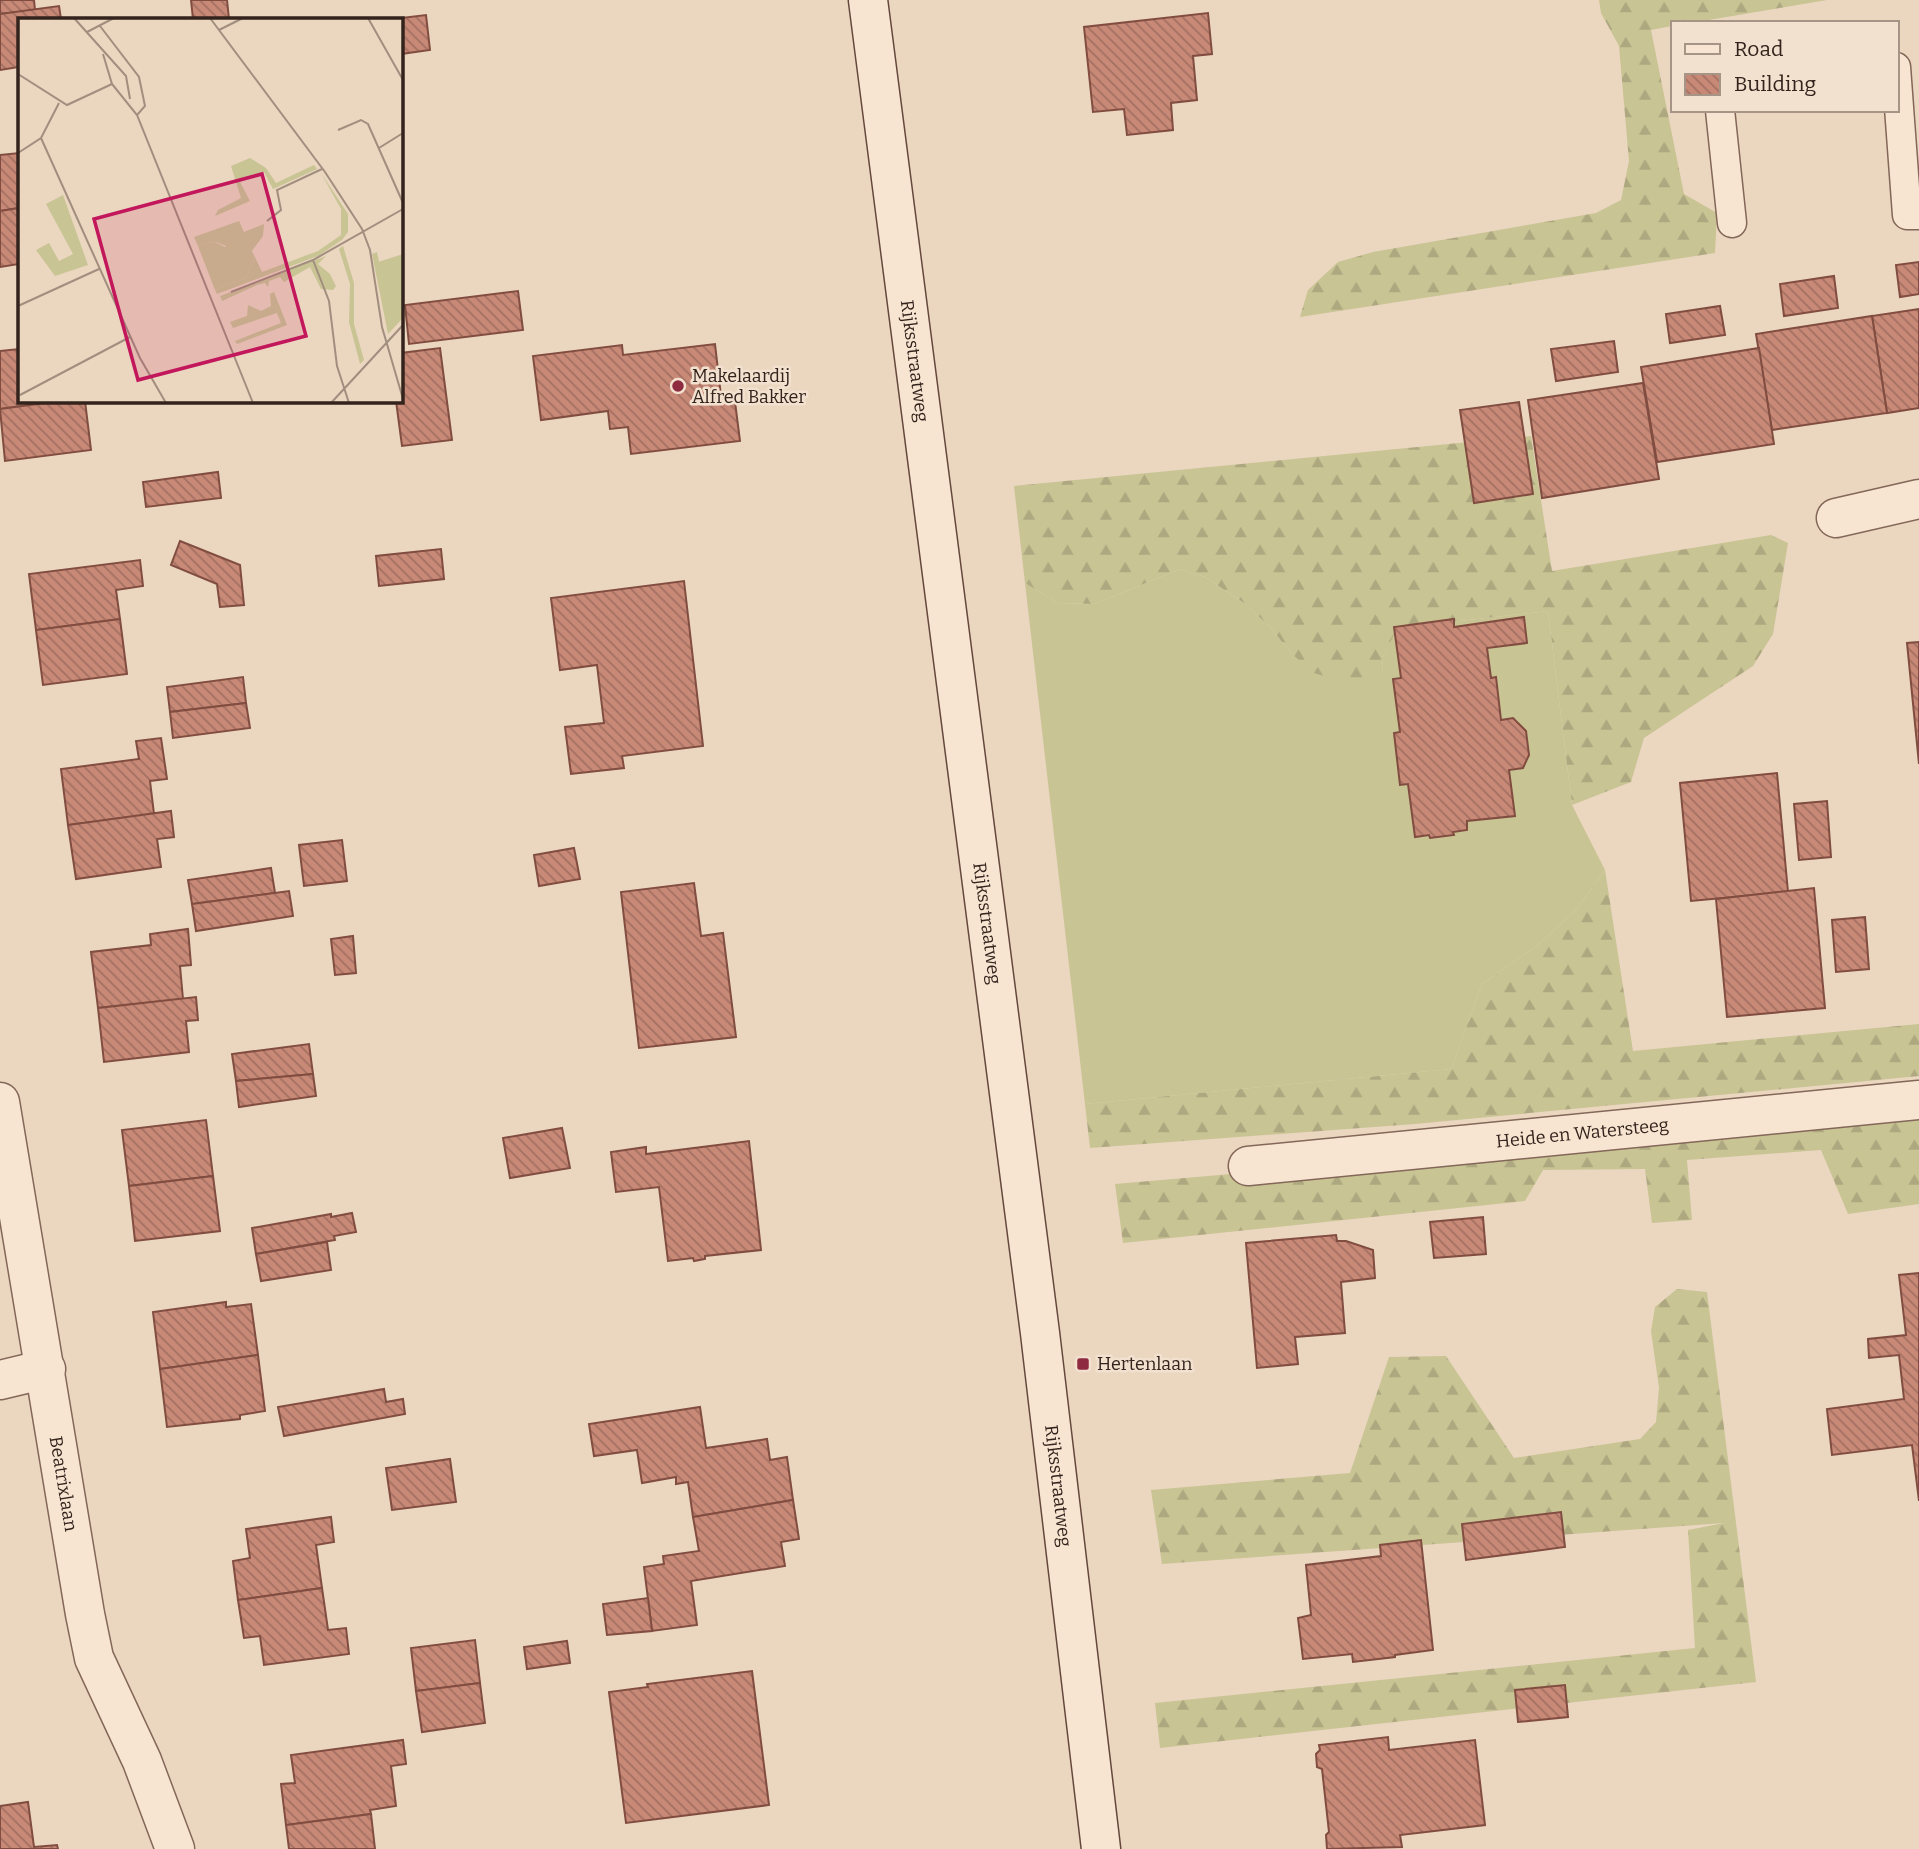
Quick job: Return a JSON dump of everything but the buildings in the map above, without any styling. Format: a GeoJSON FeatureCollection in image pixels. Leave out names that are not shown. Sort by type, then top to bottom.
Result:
{"type":"FeatureCollection","features":[{"type":"Feature","properties":{"kind":"main road","name":"Rijksstraatweg"},"geometry":{"type":"LineString","coordinates":[[868,0],[1039,1320],[1101,1849]]}},
{"type":"Feature","properties":{"kind":"main road"},"geometry":{"type":"LineString","coordinates":[[1836,518],[1919,499]]}},
{"type":"Feature","properties":{"kind":"main road","name":"Heide en Watersteeg"},"geometry":{"type":"LineString","coordinates":[[1248,1166],[1919,1100]]}},
{"type":"Feature","properties":{"kind":"main road","name":"Beatrixlaan"},"geometry":{"type":"LineString","coordinates":[[0,1102],[94,1658],[142,1761],[175,1849]]}},
{"type":"Feature","properties":{"kind":"main road"},"geometry":{"type":"LineString","coordinates":[[0,1380],[46,1369]]}},
{"type":"Feature","properties":{"kind":"lane"},"geometry":{"type":"LineString","coordinates":[[1898,94],[1907,215],[1919,215]]}},
{"type":"Feature","properties":{"kind":"lane"},"geometry":{"type":"LineString","coordinates":[[1720,112],[1732,223]]}},
{"type":"Feature","properties":{"kind":"green space"},"geometry":{"type":"Polygon","coordinates":[[[1599,0],[1827,0],[1703,21],[1671,21],[1671,26],[1651,30],[1684,194],[1717,213],[1715,253],[1300,317],[1308,290],[1338,262],[1373,252],[1596,213],[1621,200],[1629,161],[1619,46],[1601,13],[1599,0]]]}},
{"type":"Feature","properties":{"kind":"green space"},"geometry":{"type":"Polygon","coordinates":[[[1531,436],[1552,571],[1771,535],[1788,543],[1773,634],[1753,666],[1644,738],[1631,782],[1572,805],[1548,611],[1397,628],[1383,657],[1382,673],[1354,685],[1314,673],[1292,654],[1269,626],[1244,603],[1205,577],[1180,569],[1095,604],[1058,603],[1025,583],[1014,486],[1531,436]]]}},
{"type":"Feature","properties":{"kind":"green space"},"geometry":{"type":"Polygon","coordinates":[[[1180,569],[1205,577],[1244,603],[1269,626],[1292,654],[1382,673],[1383,657],[1396,628],[1548,611],[1572,805],[1605,870],[1575,911],[1538,945],[1482,984],[1451,1069],[1085,1104],[1025,583],[1058,603],[1095,604],[1180,569]]]}},
{"type":"Feature","properties":{"kind":"green space"},"geometry":{"type":"Polygon","coordinates":[[[1605,870],[1633,1051],[1919,1024],[1919,1076],[1415,1124],[1090,1148],[1085,1104],[1451,1069],[1482,984],[1538,945],[1575,911],[1605,870]]]}},
{"type":"Feature","properties":{"kind":"green space"},"geometry":{"type":"Polygon","coordinates":[[[1919,1115],[1919,1204],[1848,1214],[1821,1150],[1687,1160],[1692,1220],[1652,1223],[1645,1169],[1543,1170],[1525,1201],[1123,1243],[1115,1184],[1919,1115]]]}},
{"type":"Feature","properties":{"kind":"green space"},"geometry":{"type":"Polygon","coordinates":[[[1677,1289],[1707,1292],[1756,1682],[1160,1748],[1155,1703],[1695,1648],[1688,1530],[1724,1523],[1162,1564],[1151,1490],[1350,1473],[1389,1357],[1446,1356],[1514,1458],[1640,1439],[1656,1422],[1659,1388],[1651,1331],[1655,1307],[1677,1289]]]}},
{"type":"Feature","properties":{"kind":"place","name":"Makelaardij Alfred Bakker"},"geometry":{"type":"Point","coordinates":[678,386]}},
{"type":"Feature","properties":{"kind":"place","name":"Hertenlaan"},"geometry":{"type":"Point","coordinates":[1083,1364]}}]}
